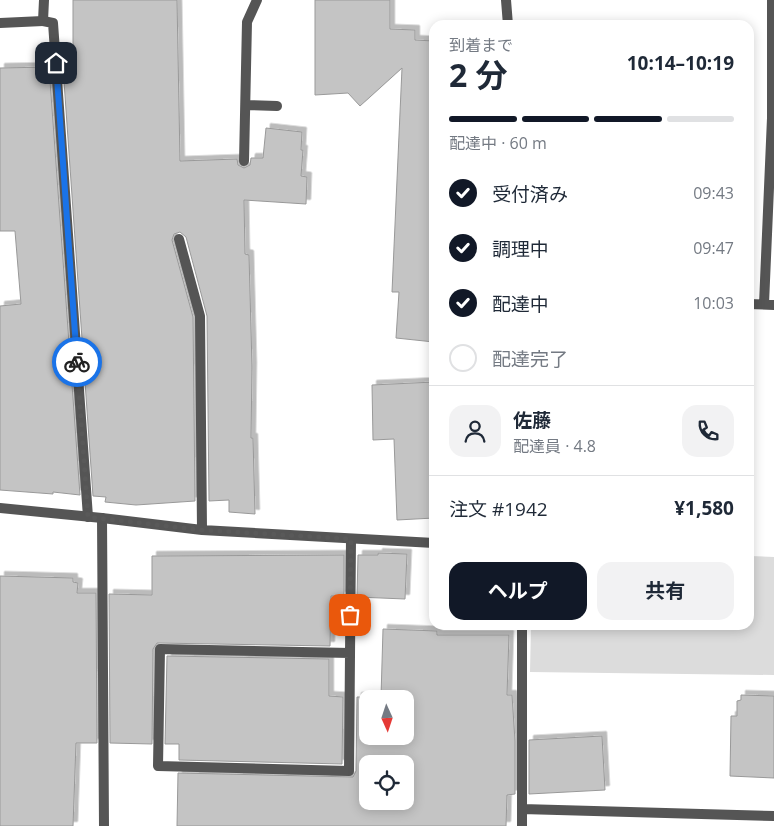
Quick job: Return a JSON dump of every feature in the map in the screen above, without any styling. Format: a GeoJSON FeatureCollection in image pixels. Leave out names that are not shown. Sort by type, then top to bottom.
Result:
{"type":"FeatureCollection","features":[{"type":"Feature","properties":{"kind":"street"},"geometry":{"type":"LineString","coordinates":[[43,21],[44,0]]}},
{"type":"Feature","properties":{"kind":"street"},"geometry":{"type":"LineString","coordinates":[[244,160],[247,22],[256,0]]}},
{"type":"Feature","properties":{"kind":"street"},"geometry":{"type":"LineString","coordinates":[[506,0],[508,20]]}},
{"type":"Feature","properties":{"kind":"street"},"geometry":{"type":"LineString","coordinates":[[754,304],[769,305],[773,118],[772,0]]}},
{"type":"Feature","properties":{"kind":"street"},"geometry":{"type":"LineString","coordinates":[[0,23],[43,21],[53,24],[88,517]]}},
{"type":"Feature","properties":{"kind":"street"},"geometry":{"type":"LineString","coordinates":[[246,105],[277,106]]}},
{"type":"Feature","properties":{"kind":"street"},"geometry":{"type":"LineString","coordinates":[[179,239],[200,316],[202,530]]}},
{"type":"Feature","properties":{"kind":"street"},"geometry":{"type":"LineString","coordinates":[[0,508],[202,530],[429,543]]}},
{"type":"Feature","properties":{"kind":"street"},"geometry":{"type":"LineString","coordinates":[[102,518],[104,826]]}},
{"type":"Feature","properties":{"kind":"street"},"geometry":{"type":"LineString","coordinates":[[350,653],[160,649],[158,766],[348,771],[350,653],[351,539]]}},
{"type":"Feature","properties":{"kind":"street"},"geometry":{"type":"LineString","coordinates":[[522,630],[522,826]]}},
{"type":"Feature","properties":{"kind":"street"},"geometry":{"type":"LineString","coordinates":[[522,809],[774,816]]}},
{"type":"Feature","properties":{"kind":"shaded area"},"geometry":{"type":"Polygon","coordinates":[[[754,556],[774,557],[774,675],[530,672],[531,630],[754,630],[754,556]]]}},
{"type":"Feature","properties":{"kind":"building"},"geometry":{"type":"Polygon","coordinates":[[[73,0],[177,0],[180,161],[237,159],[238,165],[244,168],[250,165],[251,158],[263,158],[266,128],[302,132],[301,176],[307,177],[306,204],[244,200],[245,254],[249,255],[252,367],[251,438],[253,438],[255,514],[229,512],[229,500],[209,501],[207,316],[186,237],[180,232],[174,234],[172,240],[193,317],[195,501],[136,505],[105,502],[106,497],[93,496],[63,67],[73,67],[73,0]]]}},
{"type":"Feature","properties":{"kind":"building"},"geometry":{"type":"Polygon","coordinates":[[[315,0],[390,0],[390,29],[415,30],[415,40],[429,41],[429,341],[396,338],[399,292],[392,292],[402,68],[360,106],[348,93],[315,95],[315,0]]]}},
{"type":"Feature","properties":{"kind":"building"},"geometry":{"type":"Polygon","coordinates":[[[49,67],[80,495],[0,490],[0,306],[21,304],[15,231],[0,231],[0,68],[49,67]]]}},
{"type":"Feature","properties":{"kind":"building"},"geometry":{"type":"Polygon","coordinates":[[[429,382],[429,518],[397,520],[394,439],[373,440],[372,385],[429,382]]]}},
{"type":"Feature","properties":{"kind":"building"},"geometry":{"type":"Polygon","coordinates":[[[378,553],[407,554],[405,599],[357,597],[358,555],[378,555],[378,553]]]}},
{"type":"Feature","properties":{"kind":"building"},"geometry":{"type":"Polygon","coordinates":[[[344,555],[344,596],[331,596],[330,646],[157,643],[153,649],[152,744],[110,743],[109,594],[152,595],[152,556],[344,555]]]}},
{"type":"Feature","properties":{"kind":"building"},"geometry":{"type":"Polygon","coordinates":[[[0,576],[73,578],[73,582],[78,583],[77,593],[96,593],[97,743],[76,743],[73,826],[0,826],[0,576]]]}},
{"type":"Feature","properties":{"kind":"building"},"geometry":{"type":"Polygon","coordinates":[[[383,629],[437,631],[437,635],[509,635],[507,695],[512,695],[515,741],[515,794],[507,795],[506,826],[177,826],[178,773],[353,777],[356,771],[357,697],[359,697],[359,745],[414,745],[414,690],[381,690],[383,629]]]}},
{"type":"Feature","properties":{"kind":"building"},"geometry":{"type":"Polygon","coordinates":[[[167,656],[329,659],[329,696],[343,697],[342,764],[179,760],[179,744],[165,744],[167,656]]]}},
{"type":"Feature","properties":{"kind":"building"},"geometry":{"type":"Polygon","coordinates":[[[741,695],[774,696],[774,778],[730,776],[731,716],[737,716],[737,701],[741,700],[741,695]]]}},
{"type":"Feature","properties":{"kind":"building"},"geometry":{"type":"Polygon","coordinates":[[[602,736],[605,790],[529,794],[529,740],[602,736]]]}},
{"type":"Feature","properties":{"kind":"way so far"},"geometry":{"type":"LineString","coordinates":[[77,362],[88,517],[202,530],[351,539],[350,615]]}},
{"type":"Feature","properties":{"kind":"route"},"geometry":{"type":"LineString","coordinates":[[56,63],[77,362]]}}]}
